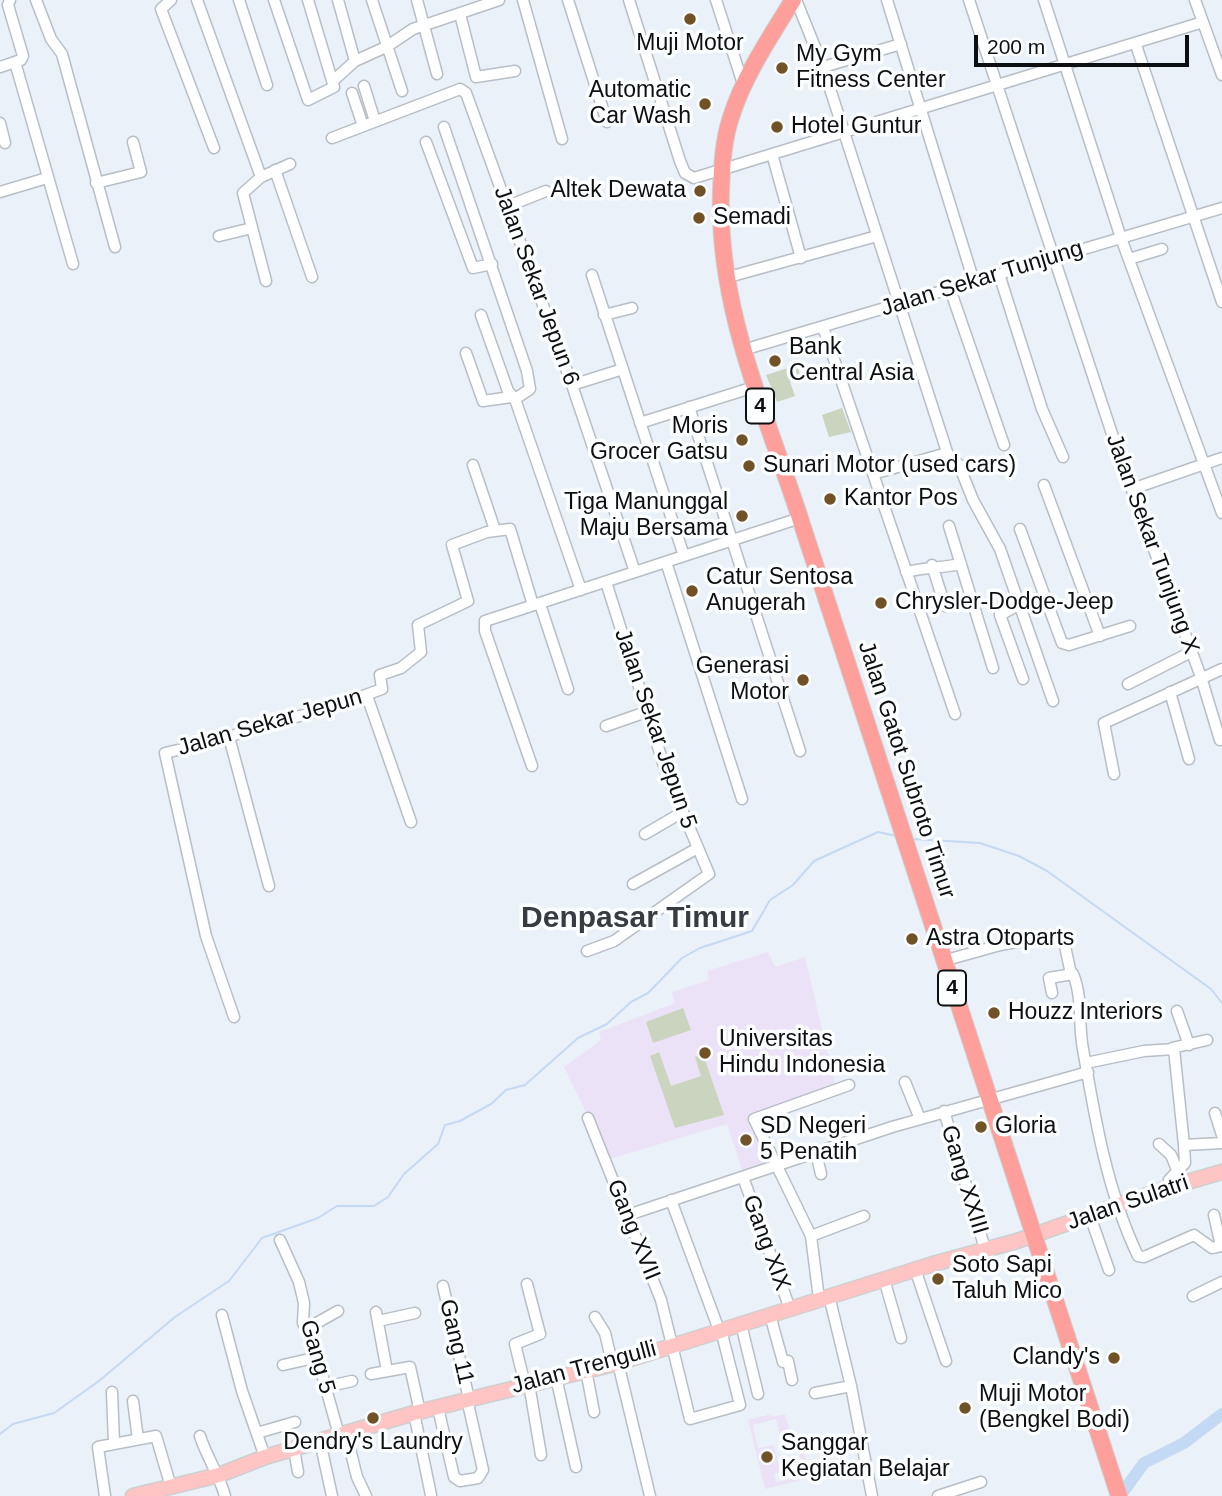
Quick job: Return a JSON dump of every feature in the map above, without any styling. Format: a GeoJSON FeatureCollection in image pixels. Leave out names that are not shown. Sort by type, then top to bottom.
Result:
{"type":"FeatureCollection","features":[{"type":"Feature","properties":{"kind":"highway","name":"Jalan Gatot Subroto Timur"},"geometry":{"type":"LineString","coordinates":[[794,0],[744,87],[726,136],[721,219],[725,278],[754,387],[800,518],[1034,1235]]}},
{"type":"Feature","properties":{"kind":"highway","name":"4"},"geometry":{"type":"LineString","coordinates":[[1034,1235],[1119,1496]]}},
{"type":"Feature","properties":{"kind":"main road","name":"Jalan Sulatri"},"geometry":{"type":"LineString","coordinates":[[1034,1235],[1170,1187],[1222,1172]]}},
{"type":"Feature","properties":{"kind":"main road","name":"Jalan Trengulli"},"geometry":{"type":"LineString","coordinates":[[133,1496],[156,1493],[219,1475],[265,1457],[417,1412],[618,1363],[915,1269],[1034,1235]]}},
{"type":"Feature","properties":{"kind":"street"},"geometry":{"type":"LineString","coordinates":[[36,0],[51,39],[62,54],[115,247]]}},
{"type":"Feature","properties":{"kind":"street"},"geometry":{"type":"LineString","coordinates":[[171,0],[161,9],[214,148]]}},
{"type":"Feature","properties":{"kind":"street"},"geometry":{"type":"LineString","coordinates":[[197,0],[261,177]]}},
{"type":"Feature","properties":{"kind":"street"},"geometry":{"type":"LineString","coordinates":[[239,0],[267,85]]}},
{"type":"Feature","properties":{"kind":"street"},"geometry":{"type":"LineString","coordinates":[[274,0],[291,44],[306,99],[332,90],[334,80],[308,0]]}},
{"type":"Feature","properties":{"kind":"street"},"geometry":{"type":"LineString","coordinates":[[338,0],[355,61]]}},
{"type":"Feature","properties":{"kind":"street"},"geometry":{"type":"LineString","coordinates":[[372,0],[402,91]]}},
{"type":"Feature","properties":{"kind":"street"},"geometry":{"type":"LineString","coordinates":[[417,0],[437,74]]}},
{"type":"Feature","properties":{"kind":"street"},"geometry":{"type":"LineString","coordinates":[[334,80],[355,61],[386,47],[422,25],[460,15],[472,5],[499,0]]}},
{"type":"Feature","properties":{"kind":"street"},"geometry":{"type":"LineString","coordinates":[[523,0],[562,139]]}},
{"type":"Feature","properties":{"kind":"street"},"geometry":{"type":"LineString","coordinates":[[568,0],[607,122]]}},
{"type":"Feature","properties":{"kind":"street"},"geometry":{"type":"LineString","coordinates":[[630,0],[685,173],[694,178],[1066,67],[1203,22]]}},
{"type":"Feature","properties":{"kind":"street"},"geometry":{"type":"LineString","coordinates":[[716,0],[744,87]]}},
{"type":"Feature","properties":{"kind":"street"},"geometry":{"type":"LineString","coordinates":[[794,0],[823,67],[947,453],[959,465],[973,500],[993,533],[1054,701]]}},
{"type":"Feature","properties":{"kind":"street"},"geometry":{"type":"LineString","coordinates":[[887,0],[974,282]]}},
{"type":"Feature","properties":{"kind":"street","name":"Jalan Sekar Tunjung X"},"geometry":{"type":"LineString","coordinates":[[969,0],[999,85],[1052,259],[1201,677],[1104,723],[1114,774]]}},
{"type":"Feature","properties":{"kind":"street"},"geometry":{"type":"LineString","coordinates":[[1044,0],[1121,238],[1202,465],[1222,513]]}},
{"type":"Feature","properties":{"kind":"street"},"geometry":{"type":"LineString","coordinates":[[1195,0],[1221,70]]}},
{"type":"Feature","properties":{"kind":"street"},"geometry":{"type":"LineString","coordinates":[[0,67],[23,59],[6,3]]}},
{"type":"Feature","properties":{"kind":"street"},"geometry":{"type":"LineString","coordinates":[[460,15],[475,75],[515,71]]}},
{"type":"Feature","properties":{"kind":"street"},"geometry":{"type":"LineString","coordinates":[[823,67],[901,44]]}},
{"type":"Feature","properties":{"kind":"street"},"geometry":{"type":"LineString","coordinates":[[1136,45],[1222,302]]}},
{"type":"Feature","properties":{"kind":"street"},"geometry":{"type":"LineString","coordinates":[[15,62],[73,264]]}},
{"type":"Feature","properties":{"kind":"street"},"geometry":{"type":"LineString","coordinates":[[364,86],[375,121]]}},
{"type":"Feature","properties":{"kind":"street","name":"Jalan Sekar Jepun 6"},"geometry":{"type":"LineString","coordinates":[[332,138],[463,90],[572,385],[635,572]]}},
{"type":"Feature","properties":{"kind":"street"},"geometry":{"type":"LineString","coordinates":[[352,93],[363,126]]}},
{"type":"Feature","properties":{"kind":"street"},"geometry":{"type":"LineString","coordinates":[[0,123],[5,143]]}},
{"type":"Feature","properties":{"kind":"street"},"geometry":{"type":"LineString","coordinates":[[444,128],[492,264],[530,389],[513,398],[483,401],[466,353]]}},
{"type":"Feature","properties":{"kind":"street"},"geometry":{"type":"LineString","coordinates":[[96,183],[141,172],[133,142]]}},
{"type":"Feature","properties":{"kind":"street"},"geometry":{"type":"LineString","coordinates":[[426,142],[473,268],[492,264]]}},
{"type":"Feature","properties":{"kind":"street"},"geometry":{"type":"LineString","coordinates":[[772,154],[801,258]]}},
{"type":"Feature","properties":{"kind":"street"},"geometry":{"type":"LineString","coordinates":[[266,281],[243,192],[261,177],[290,164]]}},
{"type":"Feature","properties":{"kind":"street"},"geometry":{"type":"LineString","coordinates":[[275,170],[312,277]]}},
{"type":"Feature","properties":{"kind":"street"},"geometry":{"type":"LineString","coordinates":[[1,189],[47,178]]}},
{"type":"Feature","properties":{"kind":"street"},"geometry":{"type":"LineString","coordinates":[[508,206],[546,191]]}},
{"type":"Feature","properties":{"kind":"street","name":"Jalan Sekar Tunjung"},"geometry":{"type":"LineString","coordinates":[[743,350],[1222,208]]}},
{"type":"Feature","properties":{"kind":"street"},"geometry":{"type":"LineString","coordinates":[[219,236],[252,228]]}},
{"type":"Feature","properties":{"kind":"street"},"geometry":{"type":"LineString","coordinates":[[725,278],[877,236]]}},
{"type":"Feature","properties":{"kind":"street"},"geometry":{"type":"LineString","coordinates":[[1129,259],[1163,249]]}},
{"type":"Feature","properties":{"kind":"street"},"geometry":{"type":"LineString","coordinates":[[999,274],[1042,409],[1063,457]]}},
{"type":"Feature","properties":{"kind":"street"},"geometry":{"type":"LineString","coordinates":[[592,275],[684,556]]}},
{"type":"Feature","properties":{"kind":"street"},"geometry":{"type":"LineString","coordinates":[[950,289],[1004,445]]}},
{"type":"Feature","properties":{"kind":"street"},"geometry":{"type":"LineString","coordinates":[[604,316],[632,308]]}},
{"type":"Feature","properties":{"kind":"street"},"geometry":{"type":"LineString","coordinates":[[481,315],[581,590]]}},
{"type":"Feature","properties":{"kind":"street"},"geometry":{"type":"LineString","coordinates":[[823,327],[955,714]]}},
{"type":"Feature","properties":{"kind":"street"},"geometry":{"type":"LineString","coordinates":[[572,385],[623,369]]}},
{"type":"Feature","properties":{"kind":"street"},"geometry":{"type":"LineString","coordinates":[[640,423],[754,387]]}},
{"type":"Feature","properties":{"kind":"street"},"geometry":{"type":"LineString","coordinates":[[689,407],[800,751]]}},
{"type":"Feature","properties":{"kind":"street"},"geometry":{"type":"LineString","coordinates":[[873,474],[947,453]]}},
{"type":"Feature","properties":{"kind":"street"},"geometry":{"type":"LineString","coordinates":[[1132,489],[1222,458]]}},
{"type":"Feature","properties":{"kind":"street"},"geometry":{"type":"LineString","coordinates":[[474,466],[495,530],[506,527],[511,530],[568,689]]}},
{"type":"Feature","properties":{"kind":"street"},"geometry":{"type":"LineString","coordinates":[[1044,485],[1100,636]]}},
{"type":"Feature","properties":{"kind":"street"},"geometry":{"type":"LineString","coordinates":[[532,766],[483,625],[490,619],[800,518]]}},
{"type":"Feature","properties":{"kind":"street"},"geometry":{"type":"LineString","coordinates":[[949,526],[993,668]]}},
{"type":"Feature","properties":{"kind":"street"},"geometry":{"type":"LineString","coordinates":[[1020,529],[1065,645],[1130,626]]}},
{"type":"Feature","properties":{"kind":"street","name":"Jalan Sekar Jepun"},"geometry":{"type":"LineString","coordinates":[[234,1017],[205,929],[165,753],[229,737],[367,696],[382,689],[380,675],[401,668],[405,662],[420,654],[422,648],[418,625],[468,601],[452,545],[495,530]]}},
{"type":"Feature","properties":{"kind":"street"},"geometry":{"type":"LineString","coordinates":[[666,562],[742,799]]}},
{"type":"Feature","properties":{"kind":"street"},"geometry":{"type":"LineString","coordinates":[[906,572],[932,565],[940,568],[961,564]]}},
{"type":"Feature","properties":{"kind":"street"},"geometry":{"type":"LineString","coordinates":[[932,565],[945,606]]}},
{"type":"Feature","properties":{"kind":"street","name":"Jalan Sekar Jepun 5"},"geometry":{"type":"LineString","coordinates":[[587,951],[614,941],[709,874],[681,813],[606,582]]}},
{"type":"Feature","properties":{"kind":"street"},"geometry":{"type":"LineString","coordinates":[[1023,679],[1000,615],[1020,604],[1045,596]]}},
{"type":"Feature","properties":{"kind":"street"},"geometry":{"type":"LineString","coordinates":[[1128,684],[1191,652]]}},
{"type":"Feature","properties":{"kind":"street"},"geometry":{"type":"LineString","coordinates":[[1220,740],[1201,677],[1222,669]]}},
{"type":"Feature","properties":{"kind":"street"},"geometry":{"type":"LineString","coordinates":[[1170,692],[1189,759]]}},
{"type":"Feature","properties":{"kind":"street"},"geometry":{"type":"LineString","coordinates":[[367,696],[411,822]]}},
{"type":"Feature","properties":{"kind":"street"},"geometry":{"type":"LineString","coordinates":[[606,726],[646,712]]}},
{"type":"Feature","properties":{"kind":"street"},"geometry":{"type":"LineString","coordinates":[[229,737],[270,886]]}},
{"type":"Feature","properties":{"kind":"street"},"geometry":{"type":"LineString","coordinates":[[645,834],[681,813]]}},
{"type":"Feature","properties":{"kind":"street"},"geometry":{"type":"LineString","coordinates":[[633,884],[696,849]]}},
{"type":"Feature","properties":{"kind":"street"},"geometry":{"type":"LineString","coordinates":[[943,961],[1009,943],[1062,935],[1080,1004],[1087,1067],[1116,1207],[1140,1257],[1196,1234],[1208,1246],[1221,1246]]}},
{"type":"Feature","properties":{"kind":"street"},"geometry":{"type":"LineString","coordinates":[[1052,993],[1049,978],[1071,974]]}},
{"type":"Feature","properties":{"kind":"street"},"geometry":{"type":"LineString","coordinates":[[1177,1011],[1189,1045]]}},
{"type":"Feature","properties":{"kind":"street"},"geometry":{"type":"LineString","coordinates":[[628,1215],[1087,1067],[1207,1040]]}},
{"type":"Feature","properties":{"kind":"street"},"geometry":{"type":"LineString","coordinates":[[1170,1187],[1169,1180],[1185,1163],[1178,1071],[1172,1048]]}},
{"type":"Feature","properties":{"kind":"street"},"geometry":{"type":"LineString","coordinates":[[905,1082],[920,1119]]}},
{"type":"Feature","properties":{"kind":"street"},"geometry":{"type":"LineString","coordinates":[[849,1085],[757,1116],[755,1123],[779,1166],[811,1236],[824,1298],[851,1386],[872,1496]]}},
{"type":"Feature","properties":{"kind":"street","name":"Gang XXIII"},"geometry":{"type":"LineString","coordinates":[[944,1111],[985,1249]]}},
{"type":"Feature","properties":{"kind":"street"},"geometry":{"type":"LineString","coordinates":[[1215,1113],[1222,1135]]}},
{"type":"Feature","properties":{"kind":"street","name":"Gang XVII"},"geometry":{"type":"LineString","coordinates":[[588,1118],[661,1300],[687,1414],[694,1420],[740,1405],[720,1330]]}},
{"type":"Feature","properties":{"kind":"street"},"geometry":{"type":"LineString","coordinates":[[1184,1146],[1222,1143]]}},
{"type":"Feature","properties":{"kind":"street"},"geometry":{"type":"LineString","coordinates":[[1159,1144],[1171,1154],[1178,1172]]}},
{"type":"Feature","properties":{"kind":"street"},"geometry":{"type":"LineString","coordinates":[[816,1153],[821,1174]]}},
{"type":"Feature","properties":{"kind":"street","name":"Gang XIX"},"geometry":{"type":"LineString","coordinates":[[743,1177],[790,1309]]}},
{"type":"Feature","properties":{"kind":"street"},"geometry":{"type":"LineString","coordinates":[[671,1200],[720,1330]]}},
{"type":"Feature","properties":{"kind":"street"},"geometry":{"type":"LineString","coordinates":[[1214,1215],[1222,1259]]}},
{"type":"Feature","properties":{"kind":"street"},"geometry":{"type":"LineString","coordinates":[[811,1236],[864,1216]]}},
{"type":"Feature","properties":{"kind":"street"},"geometry":{"type":"LineString","coordinates":[[1090,1216],[1109,1270]]}},
{"type":"Feature","properties":{"kind":"street","name":"Gang 5"},"geometry":{"type":"LineString","coordinates":[[280,1240],[299,1282],[306,1329],[366,1496]]}},
{"type":"Feature","properties":{"kind":"street"},"geometry":{"type":"LineString","coordinates":[[915,1269],[946,1361]]}},
{"type":"Feature","properties":{"kind":"street"},"geometry":{"type":"LineString","coordinates":[[884,1279],[901,1338]]}},
{"type":"Feature","properties":{"kind":"street"},"geometry":{"type":"LineString","coordinates":[[1193,1296],[1222,1282]]}},
{"type":"Feature","properties":{"kind":"street"},"geometry":{"type":"LineString","coordinates":[[527,1284],[540,1334],[515,1344],[527,1384],[541,1455]]}},
{"type":"Feature","properties":{"kind":"street","name":"Gang 11"},"geometry":{"type":"LineString","coordinates":[[438,1408],[454,1477],[459,1481],[478,1478],[483,1470],[443,1286]]}},
{"type":"Feature","properties":{"kind":"street"},"geometry":{"type":"LineString","coordinates":[[306,1329],[338,1311]]}},
{"type":"Feature","properties":{"kind":"street"},"geometry":{"type":"LineString","coordinates":[[387,1371],[377,1317],[415,1312]]}},
{"type":"Feature","properties":{"kind":"street"},"geometry":{"type":"LineString","coordinates":[[222,1315],[242,1391],[265,1457]]}},
{"type":"Feature","properties":{"kind":"street"},"geometry":{"type":"LineString","coordinates":[[770,1315],[783,1362],[788,1361],[792,1380]]}},
{"type":"Feature","properties":{"kind":"street"},"geometry":{"type":"LineString","coordinates":[[595,1317],[605,1333],[611,1358],[618,1363],[650,1496]]}},
{"type":"Feature","properties":{"kind":"street"},"geometry":{"type":"LineString","coordinates":[[741,1324],[758,1394]]}},
{"type":"Feature","properties":{"kind":"street"},"geometry":{"type":"LineString","coordinates":[[283,1365],[318,1357]]}},
{"type":"Feature","properties":{"kind":"street"},"geometry":{"type":"LineString","coordinates":[[372,1374],[410,1367],[431,1495]]}},
{"type":"Feature","properties":{"kind":"street"},"geometry":{"type":"LineString","coordinates":[[586,1370],[594,1412]]}},
{"type":"Feature","properties":{"kind":"street"},"geometry":{"type":"LineString","coordinates":[[556,1377],[576,1467]]}},
{"type":"Feature","properties":{"kind":"street"},"geometry":{"type":"LineString","coordinates":[[326,1387],[352,1381]]}},
{"type":"Feature","properties":{"kind":"street"},"geometry":{"type":"LineString","coordinates":[[815,1393],[851,1386]]}},
{"type":"Feature","properties":{"kind":"street"},"geometry":{"type":"LineString","coordinates":[[112,1392],[114,1443]]}},
{"type":"Feature","properties":{"kind":"street"},"geometry":{"type":"LineString","coordinates":[[133,1401],[138,1439]]}},
{"type":"Feature","properties":{"kind":"street"},"geometry":{"type":"LineString","coordinates":[[257,1433],[295,1422]]}},
{"type":"Feature","properties":{"kind":"street"},"geometry":{"type":"LineString","coordinates":[[200,1436],[206,1455],[219,1475],[225,1496]]}},
{"type":"Feature","properties":{"kind":"street"},"geometry":{"type":"LineString","coordinates":[[105,1496],[97,1451],[100,1446],[138,1439],[158,1437],[171,1487]]}},
{"type":"Feature","properties":{"kind":"street"},"geometry":{"type":"LineString","coordinates":[[320,1441],[332,1496]]}},
{"type":"Feature","properties":{"kind":"street"},"geometry":{"type":"LineString","coordinates":[[294,1449],[298,1472]]}},
{"type":"Feature","properties":{"kind":"street"},"geometry":{"type":"LineString","coordinates":[[938,1496],[981,1482]]}},
{"type":"Feature","properties":{"kind":"shaded area","name":"Universitas Hindu Indonesia"},"geometry":{"type":"Polygon","coordinates":[[[768,952],[775,967],[805,957],[836,1088],[748,1116],[772,1165],[744,1175],[727,1124],[609,1159],[564,1067],[601,1040],[599,1032],[675,1003],[672,992],[709,980],[707,971],[768,952]]]}},
{"type":"Feature","properties":{"kind":"shaded area","name":"Sanggar Kegiatan Belajar"},"geometry":{"type":"Polygon","coordinates":[[[771,1414],[772,1417],[785,1414],[792,1440],[801,1438],[810,1478],[765,1489],[748,1420],[771,1414]],[[776,1419],[753,1425],[758,1448],[774,1445],[780,1470],[802,1465],[797,1441],[782,1445],[776,1419]],[[804,1467],[774,1474],[776,1482],[806,1476],[804,1467]]]}},
{"type":"Feature","properties":{"kind":"green space"},"geometry":{"type":"Polygon","coordinates":[[[797,365],[801,378],[790,382],[795,396],[777,402],[766,375],[797,365]]]}},
{"type":"Feature","properties":{"kind":"green space"},"geometry":{"type":"Polygon","coordinates":[[[842,408],[851,432],[829,437],[822,415],[842,408]]]}},
{"type":"Feature","properties":{"kind":"green space"},"geometry":{"type":"Polygon","coordinates":[[[683,1008],[691,1030],[653,1043],[646,1022],[683,1008]]]}},
{"type":"Feature","properties":{"kind":"green space"},"geometry":{"type":"Polygon","coordinates":[[[659,1052],[671,1086],[701,1076],[695,1057],[703,1054],[724,1115],[675,1128],[650,1056],[659,1052]]]}},
{"type":"Feature","properties":{"kind":"waterway"},"geometry":{"type":"LineString","coordinates":[[0,1434],[13,1424],[54,1413],[99,1381],[175,1317],[229,1281],[262,1238],[318,1218],[337,1206],[374,1206],[388,1197],[404,1174],[438,1144],[445,1125],[460,1121],[491,1104],[506,1090],[525,1085],[578,1038],[607,1024],[631,1002],[648,993],[682,958],[700,948],[752,931],[770,900],[793,885],[814,861],[878,832],[897,836]]}},
{"type":"Feature","properties":{"kind":"waterway"},"geometry":{"type":"LineString","coordinates":[[913,839],[980,843],[1019,856],[1047,871],[1211,989],[1222,1003]]}},
{"type":"Feature","properties":{"kind":"waterway"},"geometry":{"type":"LineString","coordinates":[[1120,1496],[1144,1463],[1184,1443],[1222,1414]]}},
{"type":"Feature","properties":{"kind":"place","name":"Muji Motor"},"geometry":{"type":"Point","coordinates":[690,19]}},
{"type":"Feature","properties":{"kind":"place","name":"My Gym Fitness Center"},"geometry":{"type":"Point","coordinates":[782,68]}},
{"type":"Feature","properties":{"kind":"place","name":"Automatic Car Wash"},"geometry":{"type":"Point","coordinates":[705,104]}},
{"type":"Feature","properties":{"kind":"place","name":"Hotel Guntur"},"geometry":{"type":"Point","coordinates":[777,127]}},
{"type":"Feature","properties":{"kind":"place","name":"Altek Dewata"},"geometry":{"type":"Point","coordinates":[700,191]}},
{"type":"Feature","properties":{"kind":"place","name":"Semadi"},"geometry":{"type":"Point","coordinates":[699,218]}},
{"type":"Feature","properties":{"kind":"place","name":"Bank Central Asia"},"geometry":{"type":"Point","coordinates":[775,361]}},
{"type":"Feature","properties":{"kind":"place","name":"Moris Grocer Gatsu"},"geometry":{"type":"Point","coordinates":[742,440]}},
{"type":"Feature","properties":{"kind":"place","name":"Sunari Motor (used cars)"},"geometry":{"type":"Point","coordinates":[749,466]}},
{"type":"Feature","properties":{"kind":"place","name":"Kantor Pos"},"geometry":{"type":"Point","coordinates":[830,499]}},
{"type":"Feature","properties":{"kind":"place","name":"Tiga Manunggal Maju Bersama"},"geometry":{"type":"Point","coordinates":[742,516]}},
{"type":"Feature","properties":{"kind":"place","name":"Catur Sentosa Anugerah"},"geometry":{"type":"Point","coordinates":[692,591]}},
{"type":"Feature","properties":{"kind":"place","name":"Chrysler-Dodge-Jeep"},"geometry":{"type":"Point","coordinates":[881,603]}},
{"type":"Feature","properties":{"kind":"place","name":"Generasi Motor"},"geometry":{"type":"Point","coordinates":[803,680]}},
{"type":"Feature","properties":{"kind":"place","name":"Astra Otoparts"},"geometry":{"type":"Point","coordinates":[912,939]}},
{"type":"Feature","properties":{"kind":"place","name":"Houzz Interiors"},"geometry":{"type":"Point","coordinates":[994,1013]}},
{"type":"Feature","properties":{"kind":"place","name":"Universitas Hindu Indonesia"},"geometry":{"type":"Point","coordinates":[705,1053]}},
{"type":"Feature","properties":{"kind":"place","name":"Gloria"},"geometry":{"type":"Point","coordinates":[981,1127]}},
{"type":"Feature","properties":{"kind":"place","name":"SD Negeri 5 Penatih"},"geometry":{"type":"Point","coordinates":[746,1140]}},
{"type":"Feature","properties":{"kind":"place","name":"Soto Sapi Taluh Mico"},"geometry":{"type":"Point","coordinates":[938,1279]}},
{"type":"Feature","properties":{"kind":"place","name":"Clandy's"},"geometry":{"type":"Point","coordinates":[1114,1358]}},
{"type":"Feature","properties":{"kind":"place","name":"Muji Motor (Bengkel Bodi)"},"geometry":{"type":"Point","coordinates":[965,1408]}},
{"type":"Feature","properties":{"kind":"place","name":"Dendry's Laundry"},"geometry":{"type":"Point","coordinates":[373,1418]}},
{"type":"Feature","properties":{"kind":"place","name":"Sanggar Kegiatan Belajar"},"geometry":{"type":"Point","coordinates":[767,1457]}},
{"type":"Feature","properties":{"kind":"district","name":"Denpasar Timur"},"geometry":{"type":"Point","coordinates":[635,919]}}]}
